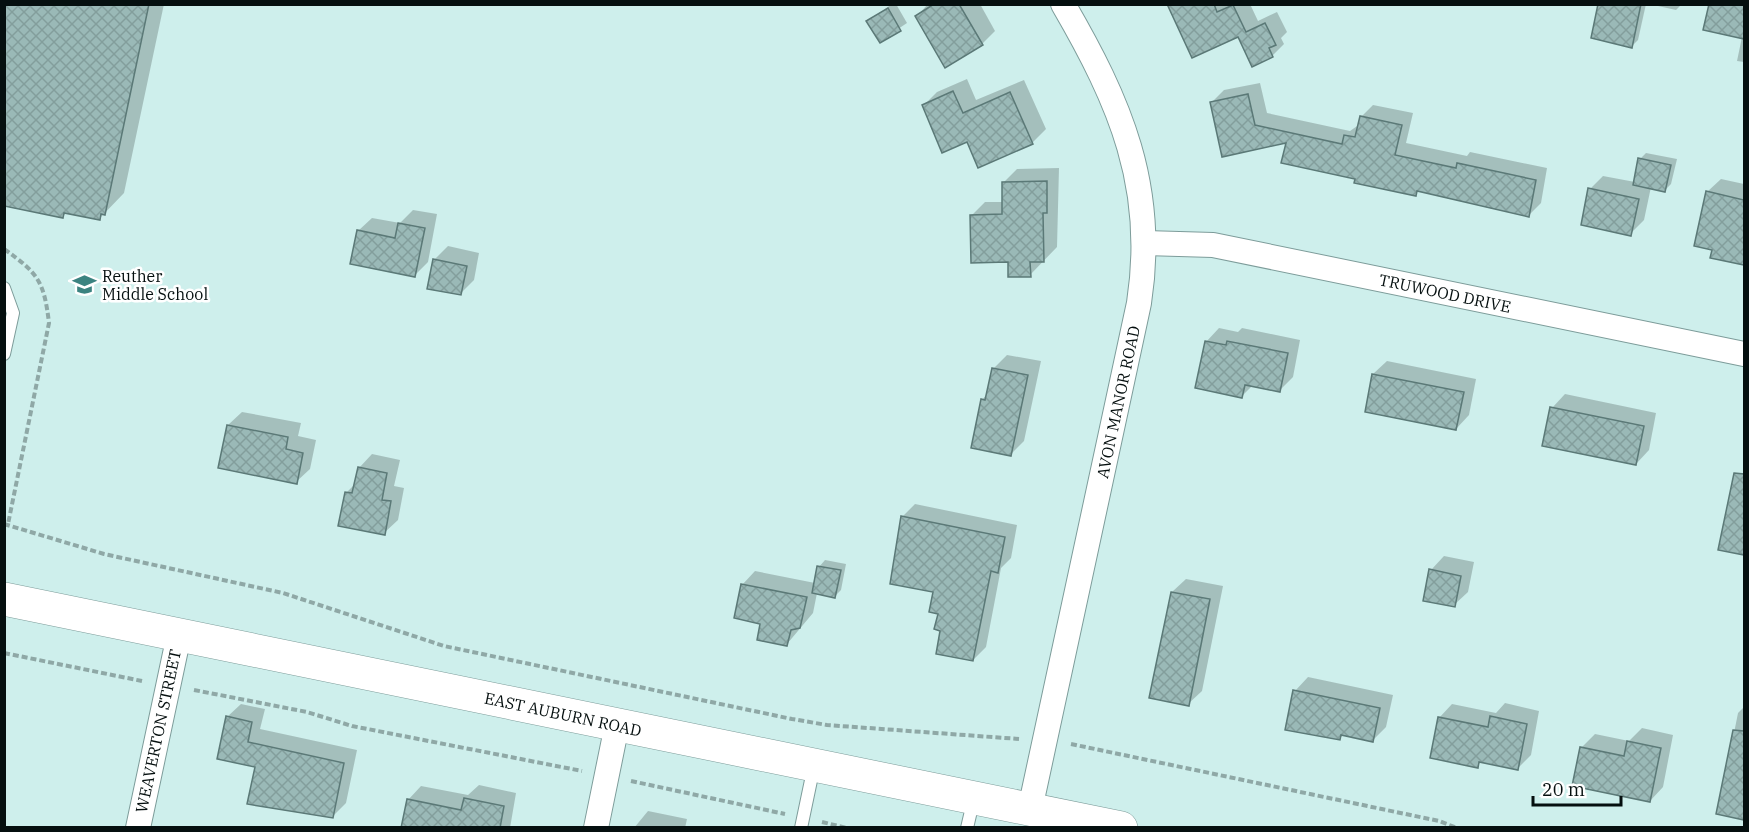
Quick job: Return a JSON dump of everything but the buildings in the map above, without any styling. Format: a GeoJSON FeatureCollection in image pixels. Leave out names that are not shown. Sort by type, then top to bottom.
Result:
{"type":"FeatureCollection","features":[{"type":"Feature","properties":{"kind":"main road","name":"EAST AUBURN ROAD"},"geometry":{"type":"LineString","coordinates":[[4,599],[814,765],[971,812],[1030,809],[1121,828]]}},
{"type":"Feature","properties":{"kind":"street","name":"AVON MANOR ROAD"},"geometry":{"type":"LineString","coordinates":[[1030,809],[1139,303],[1145,243],[1141,194],[1126,131],[1091,52],[1063,4]]}},
{"type":"Feature","properties":{"kind":"street","name":"TRUWOOD DRIVE"},"geometry":{"type":"LineString","coordinates":[[1145,243],[1213,245],[1744,354]]}},
{"type":"Feature","properties":{"kind":"street","name":"WEAVERTON STREET"},"geometry":{"type":"LineString","coordinates":[[138,828],[179,634]]}},
{"type":"Feature","properties":{"kind":"street"},"geometry":{"type":"LineString","coordinates":[[596,828],[617,725]]}},
{"type":"Feature","properties":{"kind":"lane"},"geometry":{"type":"LineString","coordinates":[[4,288],[13,313],[4,354]]}},
{"type":"Feature","properties":{"kind":"lane"},"geometry":{"type":"LineString","coordinates":[[802,823],[814,765]]}},
{"type":"Feature","properties":{"kind":"path"},"geometry":{"type":"LineString","coordinates":[[4,249],[29,267],[45,290],[49,322],[6,524],[104,554],[283,593],[444,646],[827,725],[1018,739]]}},
{"type":"Feature","properties":{"kind":"path"},"geometry":{"type":"LineString","coordinates":[[4,653],[140,680]]}},
{"type":"Feature","properties":{"kind":"path"},"geometry":{"type":"LineString","coordinates":[[200,691],[307,712],[352,726],[578,771]]}},
{"type":"Feature","properties":{"kind":"path"},"geometry":{"type":"LineString","coordinates":[[1070,744],[1439,821],[1457,828]]}},
{"type":"Feature","properties":{"kind":"path"},"geometry":{"type":"LineString","coordinates":[[632,782],[802,823],[847,828]]}},
{"type":"Feature","properties":{"kind":"place","name":"Reuther Middle School"},"geometry":{"type":"Point","coordinates":[84,285]}}]}
